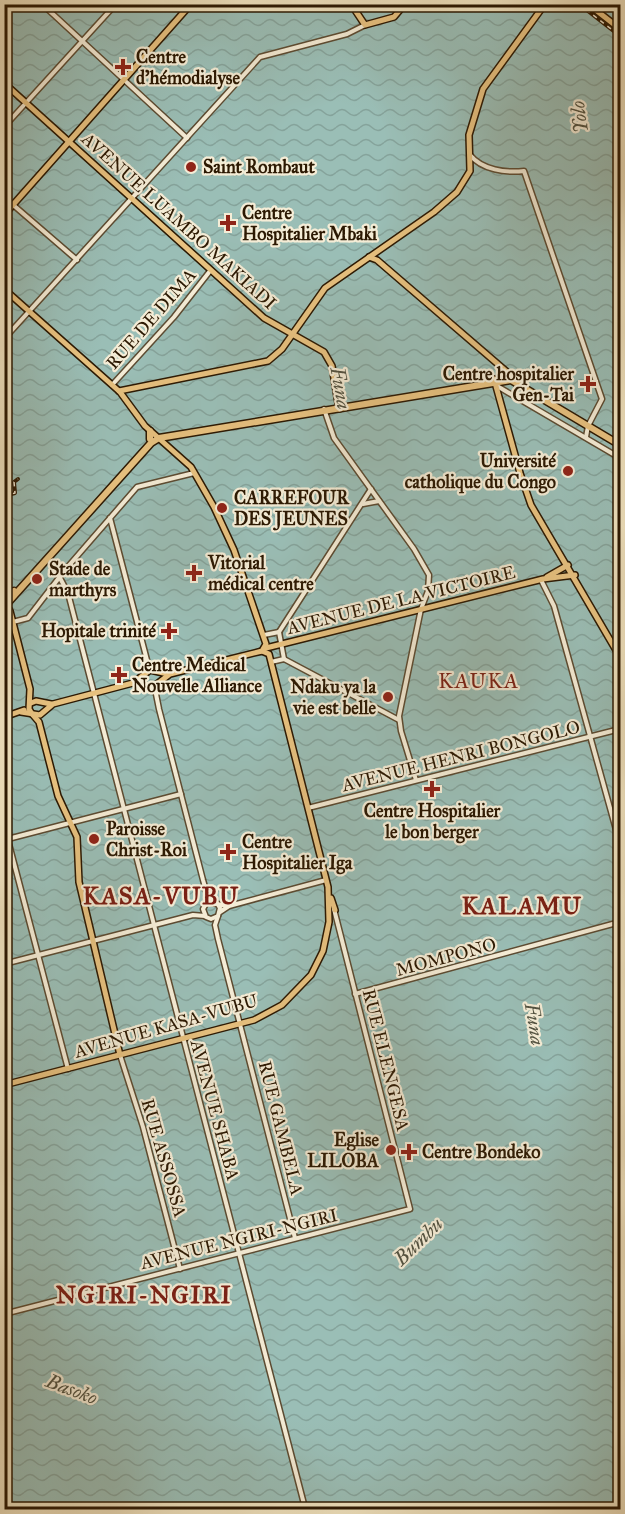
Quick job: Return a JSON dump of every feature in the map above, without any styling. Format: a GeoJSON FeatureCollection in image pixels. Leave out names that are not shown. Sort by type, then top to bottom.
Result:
{"type":"FeatureCollection","features":[{"type":"Feature","properties":{"kind":"highway"},"geometry":{"type":"LineString","coordinates":[[501,370],[503,380]]}},
{"type":"Feature","properties":{"kind":"highway"},"geometry":{"type":"LineString","coordinates":[[5,601],[156,438],[503,380],[621,443]]}},
{"type":"Feature","properties":{"kind":"highway"},"geometry":{"type":"LineString","coordinates":[[5,601],[156,438],[241,423]]}},
{"type":"Feature","properties":{"kind":"highway"},"geometry":{"type":"LineString","coordinates":[[147,427],[156,438]]}},
{"type":"Feature","properties":{"kind":"highway"},"geometry":{"type":"LineString","coordinates":[[170,446],[172,436]]}},
{"type":"Feature","properties":{"kind":"main road"},"geometry":{"type":"LineString","coordinates":[[4,215],[191,4]]}},
{"type":"Feature","properties":{"kind":"main road"},"geometry":{"type":"LineString","coordinates":[[351,4],[364,24],[394,17],[402,6]]}},
{"type":"Feature","properties":{"kind":"main road"},"geometry":{"type":"LineString","coordinates":[[119,391],[264,363],[279,353],[322,291],[449,201],[469,176],[469,135],[483,89],[543,12],[545,4]]}},
{"type":"Feature","properties":{"kind":"main road"},"geometry":{"type":"LineString","coordinates":[[588,4],[621,29]]}},
{"type":"Feature","properties":{"kind":"main road","name":"AVENUE LUAMBO MAKIADI"},"geometry":{"type":"LineString","coordinates":[[4,83],[264,318],[326,354],[332,366],[330,409]]}},
{"type":"Feature","properties":{"kind":"main road"},"geometry":{"type":"LineString","coordinates":[[373,257],[501,370]]}},
{"type":"Feature","properties":{"kind":"main road"},"geometry":{"type":"LineString","coordinates":[[400,281],[503,380],[523,484],[550,540],[567,565]]}},
{"type":"Feature","properties":{"kind":"main road"},"geometry":{"type":"LineString","coordinates":[[4,289],[119,391],[147,427]]}},
{"type":"Feature","properties":{"kind":"main road","name":"AVENUE KASA-VUBU"},"geometry":{"type":"LineString","coordinates":[[7,1084],[241,1024],[278,1008],[306,981],[322,951],[332,912],[328,888],[264,635],[228,537],[195,472],[170,446],[156,438]]}},
{"type":"Feature","properties":{"kind":"main road"},"geometry":{"type":"LineString","coordinates":[[550,540],[593,607]]}},
{"type":"Feature","properties":{"kind":"main road"},"geometry":{"type":"LineString","coordinates":[[553,573],[559,556]]}},
{"type":"Feature","properties":{"kind":"main road"},"geometry":{"type":"LineString","coordinates":[[542,579],[567,565]]}},
{"type":"Feature","properties":{"kind":"main road"},"geometry":{"type":"LineString","coordinates":[[542,579],[571,576]]}},
{"type":"Feature","properties":{"kind":"main road"},"geometry":{"type":"LineString","coordinates":[[571,576],[593,607],[621,657]]}},
{"type":"Feature","properties":{"kind":"main road","name":"AVENUE DE LA VICTOIRE"},"geometry":{"type":"LineString","coordinates":[[170,674],[542,579]]}},
{"type":"Feature","properties":{"kind":"main road"},"geometry":{"type":"LineString","coordinates":[[5,601],[14,622],[31,689],[30,705],[39,722],[55,788],[77,837],[78,875],[120,1055]]}},
{"type":"Feature","properties":{"kind":"main road"},"geometry":{"type":"LineString","coordinates":[[21,712],[33,714],[43,711],[53,704],[133,683],[145,674],[156,671],[170,674]]}},
{"type":"Feature","properties":{"kind":"main road"},"geometry":{"type":"LineString","coordinates":[[156,671],[159,682]]}},
{"type":"Feature","properties":{"kind":"main road"},"geometry":{"type":"LineString","coordinates":[[145,674],[148,686]]}},
{"type":"Feature","properties":{"kind":"main road"},"geometry":{"type":"LineString","coordinates":[[133,683],[148,686],[170,674]]}},
{"type":"Feature","properties":{"kind":"main road"},"geometry":{"type":"LineString","coordinates":[[31,689],[43,711],[39,722]]}},
{"type":"Feature","properties":{"kind":"main road"},"geometry":{"type":"LineString","coordinates":[[4,717],[21,712],[30,705],[40,702],[53,704]]}},
{"type":"Feature","properties":{"kind":"street"},"geometry":{"type":"LineString","coordinates":[[42,4],[187,138]]}},
{"type":"Feature","properties":{"kind":"street"},"geometry":{"type":"LineString","coordinates":[[4,127],[116,4]]}},
{"type":"Feature","properties":{"kind":"street"},"geometry":{"type":"LineString","coordinates":[[4,339],[261,57],[350,33],[364,24]]}},
{"type":"Feature","properties":{"kind":"street"},"geometry":{"type":"LineString","coordinates":[[470,155],[478,163],[493,169],[524,171],[602,399],[589,425],[586,437]]}},
{"type":"Feature","properties":{"kind":"street"},"geometry":{"type":"LineString","coordinates":[[4,197],[77,260]]}},
{"type":"Feature","properties":{"kind":"street","name":"RUE DE DIMA"},"geometry":{"type":"LineString","coordinates":[[112,385],[174,317],[210,271]]}},
{"type":"Feature","properties":{"kind":"street"},"geometry":{"type":"LineString","coordinates":[[503,380],[619,457]]}},
{"type":"Feature","properties":{"kind":"street"},"geometry":{"type":"LineString","coordinates":[[330,409],[334,438],[428,572],[430,582],[425,608],[399,720],[416,780]]}},
{"type":"Feature","properties":{"kind":"street"},"geometry":{"type":"LineString","coordinates":[[182,474],[190,466]]}},
{"type":"Feature","properties":{"kind":"street"},"geometry":{"type":"LineString","coordinates":[[14,622],[28,618],[140,485],[195,472]]}},
{"type":"Feature","properties":{"kind":"street"},"geometry":{"type":"LineString","coordinates":[[264,635],[279,632],[365,502],[371,489]]}},
{"type":"Feature","properties":{"kind":"street"},"geometry":{"type":"LineString","coordinates":[[365,502],[374,496]]}},
{"type":"Feature","properties":{"kind":"street"},"geometry":{"type":"LineString","coordinates":[[365,502],[379,501]]}},
{"type":"Feature","properties":{"kind":"street"},"geometry":{"type":"LineString","coordinates":[[110,518],[148,664],[145,674]]}},
{"type":"Feature","properties":{"kind":"street","name":"AVENUE SHABA"},"geometry":{"type":"LineString","coordinates":[[60,578],[68,593],[238,1254],[304,1504],[309,1509]]}},
{"type":"Feature","properties":{"kind":"street"},"geometry":{"type":"LineString","coordinates":[[542,579],[554,606],[621,844]]}},
{"type":"Feature","properties":{"kind":"street"},"geometry":{"type":"LineString","coordinates":[[279,632],[284,659]]}},
{"type":"Feature","properties":{"kind":"street"},"geometry":{"type":"LineString","coordinates":[[271,662],[284,659],[399,720]]}},
{"type":"Feature","properties":{"kind":"street"},"geometry":{"type":"LineString","coordinates":[[148,664],[156,671]]}},
{"type":"Feature","properties":{"kind":"street"},"geometry":{"type":"LineString","coordinates":[[159,682],[156,694],[207,894],[204,906],[206,916],[215,925],[219,914],[216,903],[207,894]]}},
{"type":"Feature","properties":{"kind":"street"},"geometry":{"type":"LineString","coordinates":[[148,686],[156,694]]}},
{"type":"Feature","properties":{"kind":"street","name":"AVENUE HENRI BONGOLO"},"geometry":{"type":"LineString","coordinates":[[308,808],[621,729]]}},
{"type":"Feature","properties":{"kind":"street"},"geometry":{"type":"LineString","coordinates":[[7,839],[181,794]]}},
{"type":"Feature","properties":{"kind":"street"},"geometry":{"type":"LineString","coordinates":[[4,825],[68,1069]]}},
{"type":"Feature","properties":{"kind":"street"},"geometry":{"type":"LineString","coordinates":[[4,964],[193,915],[206,916],[211,919],[229,906],[326,880]]}},
{"type":"Feature","properties":{"kind":"street"},"geometry":{"type":"LineString","coordinates":[[193,915],[204,906],[216,903],[229,906]]}},
{"type":"Feature","properties":{"kind":"street","name":"RUE ELENGESA"},"geometry":{"type":"LineString","coordinates":[[332,912],[410,1209]]}},
{"type":"Feature","properties":{"kind":"street","name":"MOMPONO"},"geometry":{"type":"LineString","coordinates":[[355,994],[621,922]]}},
{"type":"Feature","properties":{"kind":"street","name":"RUE GAMBELA"},"geometry":{"type":"LineString","coordinates":[[215,925],[295,1238]]}},
{"type":"Feature","properties":{"kind":"street","name":"RUE ASSOSSA"},"geometry":{"type":"LineString","coordinates":[[120,1055],[143,1127],[180,1269]]}},
{"type":"Feature","properties":{"kind":"street"},"geometry":{"type":"LineString","coordinates":[[4,1063],[7,1084]]}},
{"type":"Feature","properties":{"kind":"street","name":"AVENUE NGIRI-NGIRI"},"geometry":{"type":"LineString","coordinates":[[4,1314],[410,1209]]}},
{"type":"Feature","properties":{"kind":"water"},"geometry":{"type":"Polygon","coordinates":[[[5,5],[620,5],[620,1509],[5,1510],[5,5]]]}},
{"type":"Feature","properties":{"kind":"railway"},"geometry":{"type":"LineString","coordinates":[[579,4],[620,36]]}},
{"type":"Feature","properties":{"kind":"railway"},"geometry":{"type":"LineString","coordinates":[[4,496],[15,493],[14,482],[18,479]]}},
{"type":"Feature","properties":{"kind":"place","name":"Centre d'hémodialyse"},"geometry":{"type":"Point","coordinates":[123,67]}},
{"type":"Feature","properties":{"kind":"place","name":"Saint Rombaut"},"geometry":{"type":"Point","coordinates":[191,167]}},
{"type":"Feature","properties":{"kind":"place","name":"Centre Hospitalier Mbaki"},"geometry":{"type":"Point","coordinates":[228,223]}},
{"type":"Feature","properties":{"kind":"place","name":"Centre hospitalier Gen-Tai"},"geometry":{"type":"Point","coordinates":[588,384]}},
{"type":"Feature","properties":{"kind":"place","name":"Université catholique du Congo"},"geometry":{"type":"Point","coordinates":[568,471]}},
{"type":"Feature","properties":{"kind":"place","name":"CARREFOUR DES JEUNES"},"geometry":{"type":"Point","coordinates":[222,508]}},
{"type":"Feature","properties":{"kind":"place","name":"Vitorial médical centre"},"geometry":{"type":"Point","coordinates":[194,573]}},
{"type":"Feature","properties":{"kind":"place","name":"Stade de marthyrs"},"geometry":{"type":"Point","coordinates":[37,579]}},
{"type":"Feature","properties":{"kind":"place","name":"Hopitale trinité"},"geometry":{"type":"Point","coordinates":[169,631]}},
{"type":"Feature","properties":{"kind":"place","name":"Centre Medical Nouvelle Alliance"},"geometry":{"type":"Point","coordinates":[119,675]}},
{"type":"Feature","properties":{"kind":"place","name":"Ndaku ya la vie est belle"},"geometry":{"type":"Point","coordinates":[388,697]}},
{"type":"Feature","properties":{"kind":"place","name":"Centre Hospitalier le bon berger"},"geometry":{"type":"Point","coordinates":[432,789]}},
{"type":"Feature","properties":{"kind":"place","name":"Paroisse Christ-Roi"},"geometry":{"type":"Point","coordinates":[94,839]}},
{"type":"Feature","properties":{"kind":"place","name":"Centre Hospitalier Iga"},"geometry":{"type":"Point","coordinates":[228,852]}},
{"type":"Feature","properties":{"kind":"place","name":"Eglise LILOBA"},"geometry":{"type":"Point","coordinates":[391,1150]}},
{"type":"Feature","properties":{"kind":"place","name":"Centre Bondeko"},"geometry":{"type":"Point","coordinates":[409,1152]}},
{"type":"Feature","properties":{"kind":"district","name":"KAUKA"},"geometry":{"type":"Point","coordinates":[479,681]}},
{"type":"Feature","properties":{"kind":"district","name":"KASA-VUBU"},"geometry":{"type":"Point","coordinates":[161,896]}},
{"type":"Feature","properties":{"kind":"district","name":"KALAMU"},"geometry":{"type":"Point","coordinates":[522,906]}},
{"type":"Feature","properties":{"kind":"district","name":"NGIRI-NGIRI"},"geometry":{"type":"Point","coordinates":[144,1295]}},
{"type":"Feature","properties":{"kind":"water label","name":"Yolo"},"geometry":{"type":"Point","coordinates":[579,117]}},
{"type":"Feature","properties":{"kind":"water label","name":"Funa"},"geometry":{"type":"Point","coordinates":[341,388]}},
{"type":"Feature","properties":{"kind":"water label","name":"Funa"},"geometry":{"type":"Point","coordinates":[535,1024]}},
{"type":"Feature","properties":{"kind":"water label","name":"Bumbu"},"geometry":{"type":"Point","coordinates":[418,1241]}},
{"type":"Feature","properties":{"kind":"water label","name":"Basoko"},"geometry":{"type":"Point","coordinates":[72,1389]}}]}
